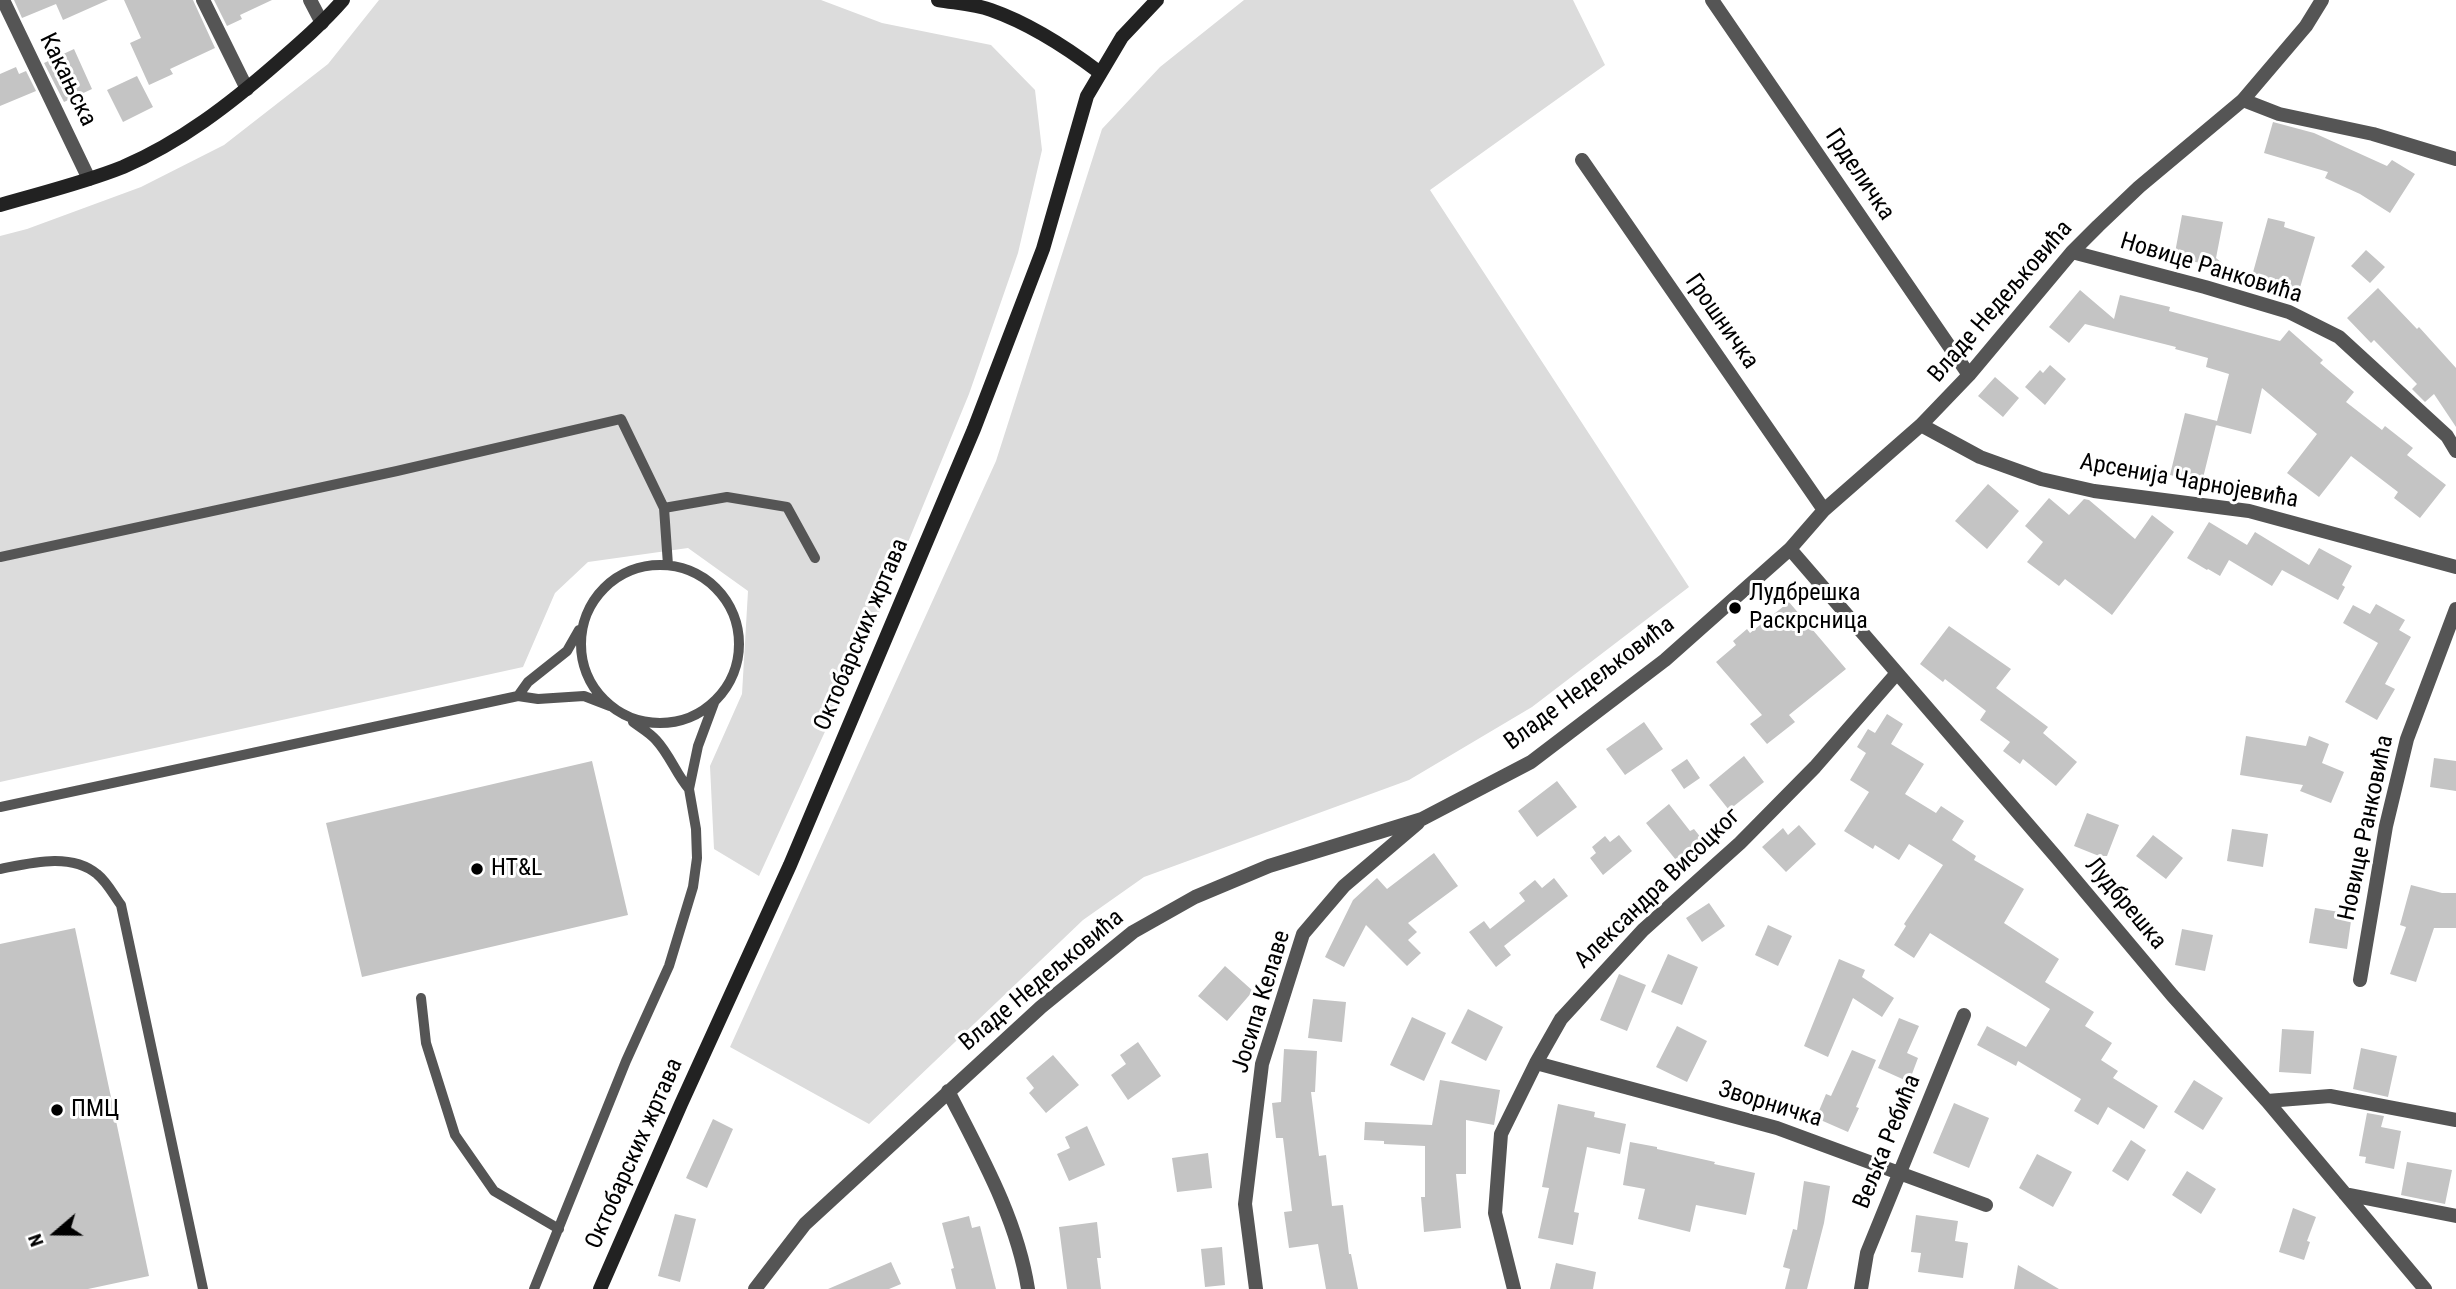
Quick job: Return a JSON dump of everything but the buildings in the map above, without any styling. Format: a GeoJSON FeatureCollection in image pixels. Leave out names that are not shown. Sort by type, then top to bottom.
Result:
{"type":"FeatureCollection","features":[{"type":"Feature","properties":{"kind":"street","name":"Какањска"},"geometry":{"type":"LineString","coordinates":[[3,0],[89,179]]}},
{"type":"Feature","properties":{"kind":"street"},"geometry":{"type":"LineString","coordinates":[[203,0],[247,89]]}},
{"type":"Feature","properties":{"kind":"street"},"geometry":{"type":"LineString","coordinates":[[310,0],[322,23]]}},
{"type":"Feature","properties":{"kind":"street"},"geometry":{"type":"LineString","coordinates":[[0,205],[124,166],[192,131],[247,89],[344,0]]}},
{"type":"Feature","properties":{"kind":"street"},"geometry":{"type":"LineString","coordinates":[[938,0],[993,6],[1045,35],[1099,72]]}},
{"type":"Feature","properties":{"kind":"street","name":"Октобарских жртава"},"geometry":{"type":"LineString","coordinates":[[600,1289],[790,865],[974,429],[1043,249],[1087,96],[1122,37],[1157,0]]}},
{"type":"Feature","properties":{"kind":"street","name":"Грделичка"},"geometry":{"type":"LineString","coordinates":[[1712,0],[1969,375]]}},
{"type":"Feature","properties":{"kind":"street","name":"Владе Недељковића"},"geometry":{"type":"LineString","coordinates":[[755,1289],[805,1224],[1041,1007],[1133,932],[1195,897],[1269,866],[1422,819],[1531,762],[1664,660],[1790,548],[1824,510],[1921,425],[1969,375],[2072,252],[2139,187],[2243,100],[2306,26],[2322,0]]}},
{"type":"Feature","properties":{"kind":"street"},"geometry":{"type":"LineString","coordinates":[[2243,100],[2279,114],[2373,134],[2456,159]]}},
{"type":"Feature","properties":{"kind":"street","name":"Грошничка"},"geometry":{"type":"LineString","coordinates":[[1582,160],[1824,510]]}},
{"type":"Feature","properties":{"kind":"street","name":"Новице Ранковића"},"geometry":{"type":"LineString","coordinates":[[2072,252],[2289,312],[2339,337],[2447,436],[2456,451]]}},
{"type":"Feature","properties":{"kind":"street","name":"Арсенија Чарнојевића"},"geometry":{"type":"LineString","coordinates":[[1921,425],[1980,457],[2040,479],[2094,491],[2249,512],[2456,567]]}},
{"type":"Feature","properties":{"kind":"street","name":"Лудбрешка"},"geometry":{"type":"LineString","coordinates":[[1790,548],[2426,1289]]}},
{"type":"Feature","properties":{"kind":"street","name":"Новице Ранковића"},"geometry":{"type":"LineString","coordinates":[[2360,980],[2386,826],[2407,739],[2456,608]]}},
{"type":"Feature","properties":{"kind":"street","name":"Александра Висоцког"},"geometry":{"type":"LineString","coordinates":[[1514,1289],[1494,1213],[1501,1134],[1561,1019],[1643,930],[1750,833],[1815,766],[1897,673]]}},
{"type":"Feature","properties":{"kind":"street","name":"Јосипа Келаве"},"geometry":{"type":"LineString","coordinates":[[1256,1289],[1245,1204],[1262,1064],[1303,933],[1344,886],[1422,819]]}},
{"type":"Feature","properties":{"kind":"street","name":"Вељка Ребића"},"geometry":{"type":"LineString","coordinates":[[1861,1289],[1867,1253],[1964,1015]]}},
{"type":"Feature","properties":{"kind":"street","name":"Зворничка"},"geometry":{"type":"LineString","coordinates":[[1536,1063],[1777,1128],[1986,1205]]}},
{"type":"Feature","properties":{"kind":"street"},"geometry":{"type":"LineString","coordinates":[[948,1091],[994,1182],[1024,1264],[1028,1289]]}},
{"type":"Feature","properties":{"kind":"street"},"geometry":{"type":"LineString","coordinates":[[2267,1101],[2330,1096],[2456,1120]]}},
{"type":"Feature","properties":{"kind":"street"},"geometry":{"type":"LineString","coordinates":[[2345,1194],[2456,1216]]}},
{"type":"Feature","properties":{"kind":"lane"},"geometry":{"type":"LineString","coordinates":[[0,557],[397,471],[621,419],[664,508],[668,565]]}},
{"type":"Feature","properties":{"kind":"lane"},"geometry":{"type":"LineString","coordinates":[[664,508],[727,497],[787,506],[815,558]]}},
{"type":"Feature","properties":{"kind":"lane"},"geometry":{"type":"LineString","coordinates":[[518,696],[528,682],[567,651],[583,625],[591,604],[605,586],[624,573],[645,566],[668,565],[690,571],[709,582],[725,599],[735,619],[739,642],[737,664],[728,685],[714,703],[698,746],[689,789],[696,829],[697,858],[689,900],[669,966],[626,1060],[534,1289]]}},
{"type":"Feature","properties":{"kind":"lane"},"geometry":{"type":"LineString","coordinates":[[583,625],[580,647],[584,670],[594,690],[610,706]]}},
{"type":"Feature","properties":{"kind":"lane"},"geometry":{"type":"LineString","coordinates":[[0,807],[518,696],[583,696],[610,706],[656,740],[669,757],[677,775],[689,789]]}},
{"type":"Feature","properties":{"kind":"lane"},"geometry":{"type":"LineString","coordinates":[[629,718],[651,724],[674,723],[695,716],[714,703]]}},
{"type":"Feature","properties":{"kind":"lane"},"geometry":{"type":"LineString","coordinates":[[0,869],[39,861],[74,862],[95,872],[121,905],[203,1289]]}},
{"type":"Feature","properties":{"kind":"lane"},"geometry":{"type":"LineString","coordinates":[[421,998],[426,1043],[455,1135],[494,1191],[559,1229]]}},
{"type":"Feature","properties":{"kind":"shaded area"},"geometry":{"type":"Polygon","coordinates":[[[379,0],[821,0],[882,23],[991,45],[1035,90],[1042,150],[1018,253],[969,394],[876,620],[759,876],[714,849],[710,766],[742,694],[748,591],[688,548],[588,562],[555,593],[523,667],[0,782],[0,236],[27,229],[141,187],[224,145],[328,64],[379,0]]]}},
{"type":"Feature","properties":{"kind":"shaded area"},"geometry":{"type":"Polygon","coordinates":[[[1244,0],[1573,0],[1605,65],[1430,190],[1689,587],[1532,707],[1409,780],[1144,877],[1083,920],[869,1124],[730,1047],[996,461],[1102,129],[1160,67],[1244,0]]]}},
{"type":"Feature","properties":{"kind":"place","name":"Лудбрешка Раскрсница"},"geometry":{"type":"Point","coordinates":[1735,608]}},
{"type":"Feature","properties":{"kind":"place","name":"HT&L"},"geometry":{"type":"Point","coordinates":[477,869]}},
{"type":"Feature","properties":{"kind":"place","name":"ПМЦ"},"geometry":{"type":"Point","coordinates":[57,1110]}}]}
